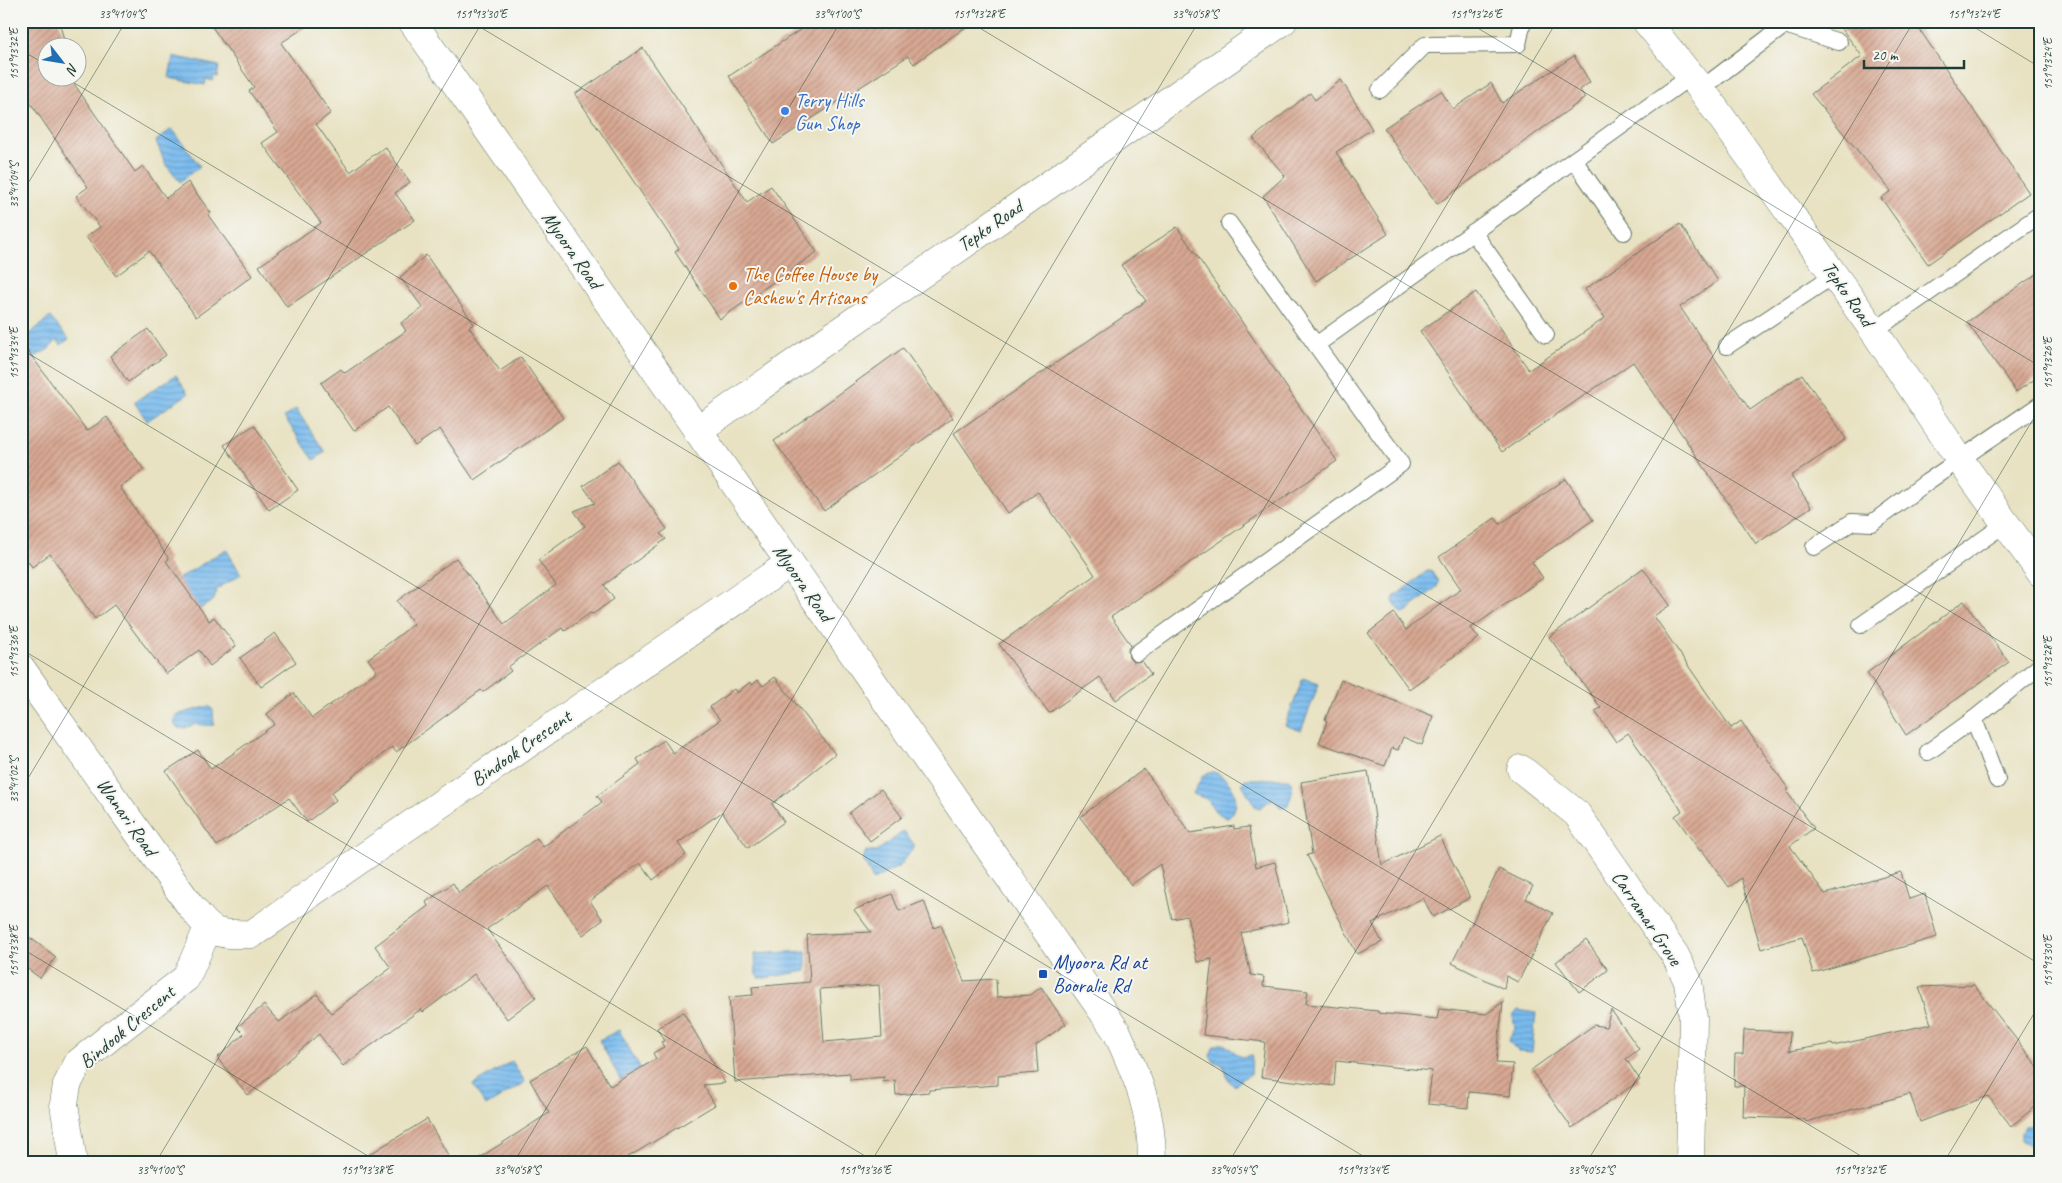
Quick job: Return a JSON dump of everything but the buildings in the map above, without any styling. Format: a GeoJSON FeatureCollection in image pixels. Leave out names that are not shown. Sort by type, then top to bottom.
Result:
{"type":"FeatureCollection","features":[{"type":"Feature","properties":{"kind":"street","name":"Myoora Road"},"geometry":{"type":"LineString","coordinates":[[412,21],[1117,1032],[1144,1096],[1149,1118],[1152,1162]]}},
{"type":"Feature","properties":{"kind":"street","name":"Tepko Road"},"geometry":{"type":"LineString","coordinates":[[698,431],[1283,21]]}},
{"type":"Feature","properties":{"kind":"street","name":"Tepko Road"},"geometry":{"type":"LineString","coordinates":[[1646,21],[1696,83],[1834,275],[1874,331],[1960,460],[2041,573]]}},
{"type":"Feature","properties":{"kind":"street","name":"Bindook Crescent"},"geometry":{"type":"LineString","coordinates":[[73,1162],[64,1104],[67,1084],[78,1063],[186,978],[208,928],[225,935],[252,934],[790,563]]}},
{"type":"Feature","properties":{"kind":"street","name":"Wanari Road"},"geometry":{"type":"LineString","coordinates":[[21,668],[208,928]]}},
{"type":"Feature","properties":{"kind":"street","name":"Carramar Grove"},"geometry":{"type":"LineString","coordinates":[[1521,769],[1577,814],[1676,955],[1688,981],[1693,1018],[1690,1162]]}},
{"type":"Feature","properties":{"kind":"lane"},"geometry":{"type":"LineString","coordinates":[[1380,90],[1425,45],[1518,44],[1523,21]]}},
{"type":"Feature","properties":{"kind":"lane"},"geometry":{"type":"LineString","coordinates":[[1316,345],[1574,160],[1696,83],[1784,23],[1839,42]]}},
{"type":"Feature","properties":{"kind":"lane"},"geometry":{"type":"LineString","coordinates":[[1574,160],[1624,232]]}},
{"type":"Feature","properties":{"kind":"lane"},"geometry":{"type":"LineString","coordinates":[[1874,331],[2038,216]]}},
{"type":"Feature","properties":{"kind":"lane"},"geometry":{"type":"LineString","coordinates":[[1137,653],[1401,464],[1229,223]]}},
{"type":"Feature","properties":{"kind":"lane"},"geometry":{"type":"LineString","coordinates":[[1473,232],[1546,335]]}},
{"type":"Feature","properties":{"kind":"lane"},"geometry":{"type":"LineString","coordinates":[[1727,346],[1834,275]]}},
{"type":"Feature","properties":{"kind":"lane"},"geometry":{"type":"LineString","coordinates":[[1814,547],[1852,522],[1872,523],[2041,404]]}},
{"type":"Feature","properties":{"kind":"lane"},"geometry":{"type":"LineString","coordinates":[[1861,625],[2005,524]]}},
{"type":"Feature","properties":{"kind":"lane"},"geometry":{"type":"LineString","coordinates":[[1928,752],[1974,719],[2041,665]]}},
{"type":"Feature","properties":{"kind":"lane"},"geometry":{"type":"LineString","coordinates":[[1974,719],[1997,780]]}},
{"type":"Feature","properties":{"kind":"water"},"geometry":{"type":"Polygon","coordinates":[[[173,56],[219,66],[217,77],[213,76],[213,81],[206,79],[205,85],[169,78],[173,56]]]}},
{"type":"Feature","properties":{"kind":"water"},"geometry":{"type":"Polygon","coordinates":[[[170,130],[173,130],[200,166],[180,182],[166,165],[156,141],[170,130]]]}},
{"type":"Feature","properties":{"kind":"water"},"geometry":{"type":"Polygon","coordinates":[[[50,317],[69,339],[61,345],[57,340],[49,349],[33,358],[21,344],[21,341],[50,317]]]}},
{"type":"Feature","properties":{"kind":"water"},"geometry":{"type":"Polygon","coordinates":[[[176,375],[188,394],[147,421],[134,402],[176,375]]]}},
{"type":"Feature","properties":{"kind":"water"},"geometry":{"type":"Polygon","coordinates":[[[296,409],[325,452],[314,460],[284,417],[296,409]]]}},
{"type":"Feature","properties":{"kind":"water"},"geometry":{"type":"Polygon","coordinates":[[[226,549],[241,574],[217,589],[214,600],[198,610],[178,579],[226,549]]]}},
{"type":"Feature","properties":{"kind":"water"},"geometry":{"type":"Polygon","coordinates":[[[1427,571],[1431,571],[1438,581],[1437,587],[1405,613],[1402,613],[1393,602],[1394,597],[1427,571]]]}},
{"type":"Feature","properties":{"kind":"water"},"geometry":{"type":"Polygon","coordinates":[[[1303,678],[1319,684],[1301,731],[1285,725],[1303,678]]]}},
{"type":"Feature","properties":{"kind":"water"},"geometry":{"type":"Polygon","coordinates":[[[209,706],[213,710],[214,725],[178,728],[173,722],[176,715],[209,706]]]}},
{"type":"Feature","properties":{"kind":"water"},"geometry":{"type":"Polygon","coordinates":[[[1213,772],[1226,779],[1234,792],[1235,807],[1226,818],[1215,811],[1207,799],[1193,794],[1203,775],[1213,772]]]}},
{"type":"Feature","properties":{"kind":"water"},"geometry":{"type":"Polygon","coordinates":[[[1245,779],[1288,779],[1291,782],[1292,789],[1287,807],[1281,808],[1274,799],[1260,808],[1255,806],[1242,784],[1245,779]]]}},
{"type":"Feature","properties":{"kind":"water"},"geometry":{"type":"Polygon","coordinates":[[[904,831],[915,846],[900,866],[873,880],[863,859],[866,851],[876,852],[904,831]]]}},
{"type":"Feature","properties":{"kind":"water"},"geometry":{"type":"Polygon","coordinates":[[[806,951],[806,971],[765,978],[760,978],[756,975],[755,954],[806,951]]]}},
{"type":"Feature","properties":{"kind":"water"},"geometry":{"type":"Polygon","coordinates":[[[1518,1010],[1536,1013],[1532,1052],[1518,1051],[1508,1041],[1515,1029],[1513,1016],[1518,1010]]]}},
{"type":"Feature","properties":{"kind":"water"},"geometry":{"type":"Polygon","coordinates":[[[619,1030],[641,1070],[621,1081],[599,1040],[619,1030]]]}},
{"type":"Feature","properties":{"kind":"water"},"geometry":{"type":"Polygon","coordinates":[[[1224,1044],[1241,1057],[1252,1055],[1251,1074],[1243,1078],[1236,1085],[1233,1085],[1230,1081],[1222,1065],[1214,1062],[1210,1055],[1214,1046],[1224,1044]]]}},
{"type":"Feature","properties":{"kind":"water"},"geometry":{"type":"Polygon","coordinates":[[[512,1061],[525,1082],[486,1106],[473,1085],[512,1061]]]}},
{"type":"Feature","properties":{"kind":"water"},"geometry":{"type":"Polygon","coordinates":[[[2041,1125],[2041,1144],[2033,1147],[2021,1140],[2021,1132],[2024,1126],[2041,1125]]]}},
{"type":"Feature","properties":{"kind":"place","name":"Terry Hills Gun Shop"},"geometry":{"type":"Point","coordinates":[785,111]}},
{"type":"Feature","properties":{"kind":"place","name":"The Coffee House by Cashew's Artisans"},"geometry":{"type":"Point","coordinates":[733,286]}},
{"type":"Feature","properties":{"kind":"place","name":"Myoora Rd at Booralie Rd"},"geometry":{"type":"Point","coordinates":[1043,974]}}]}
